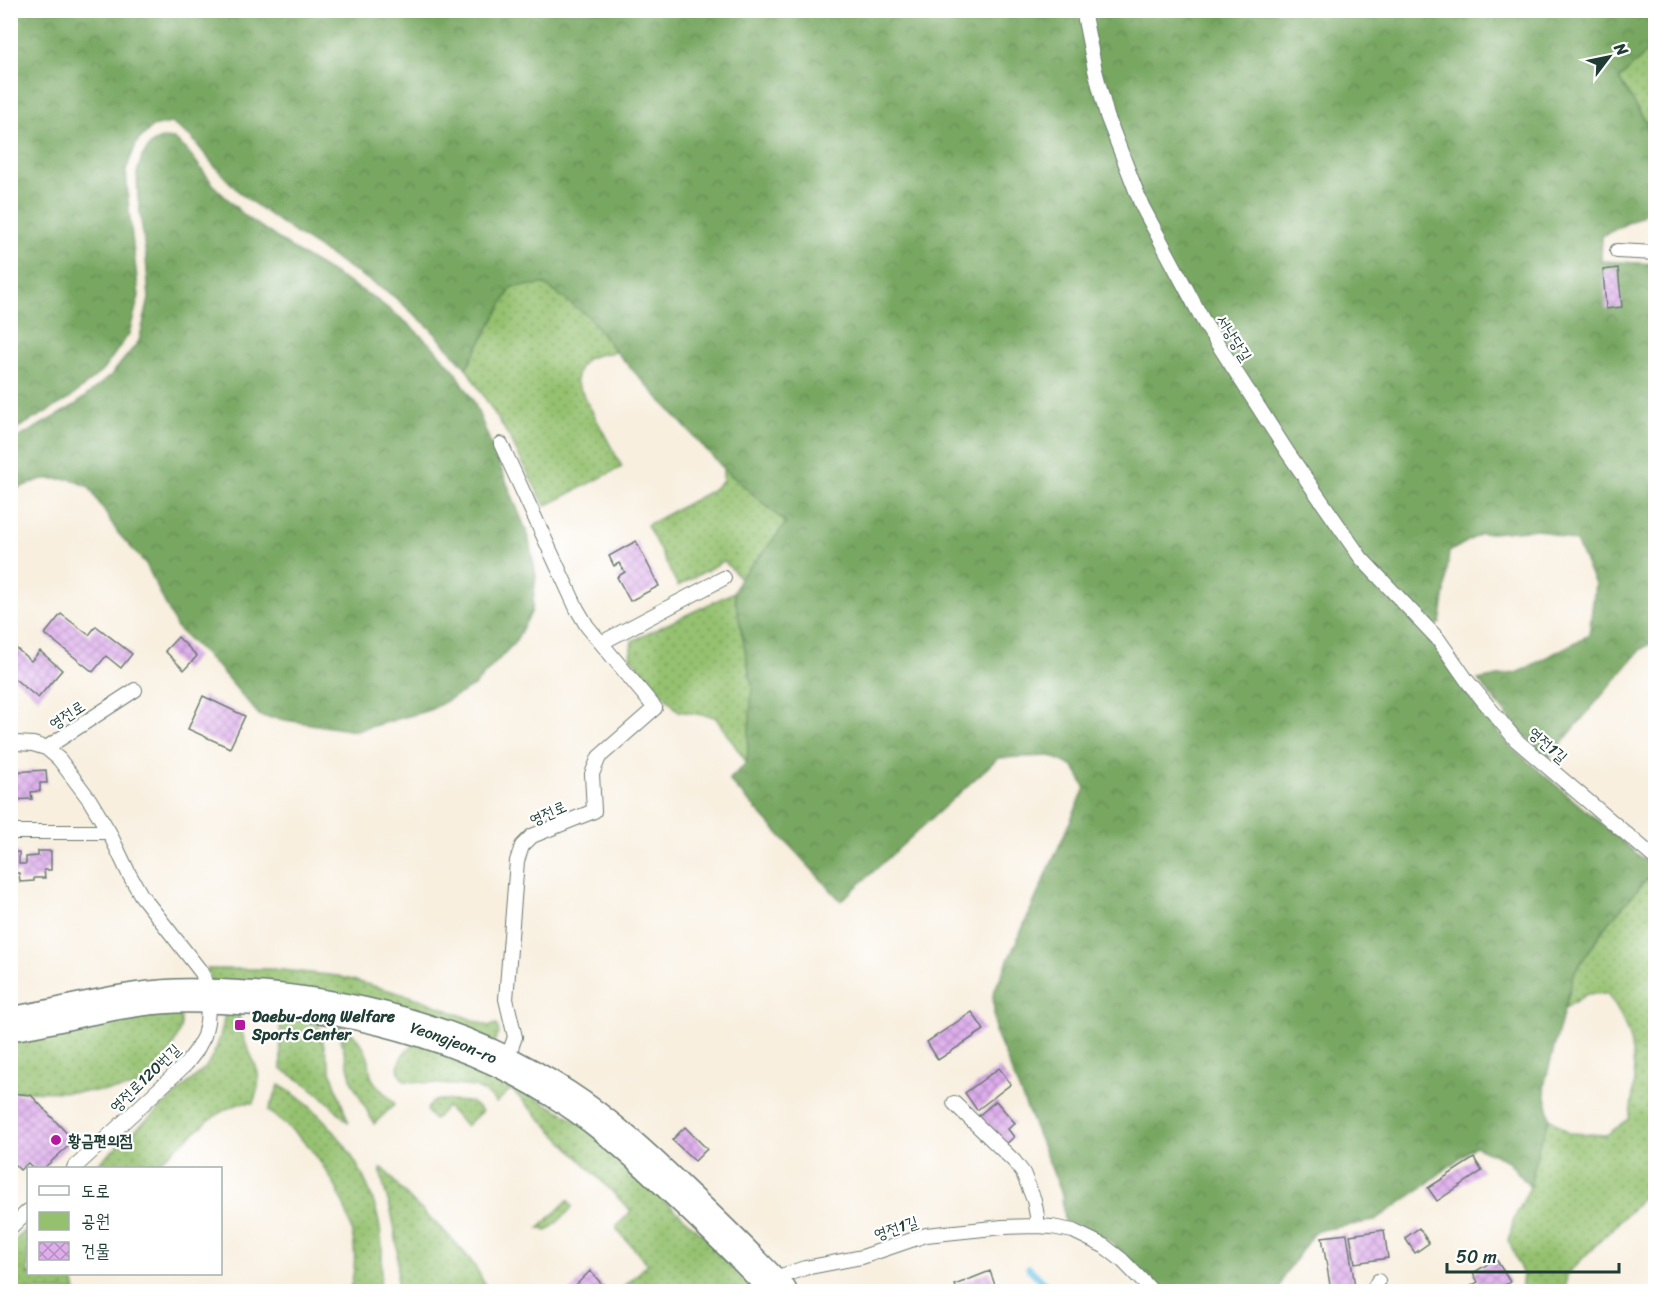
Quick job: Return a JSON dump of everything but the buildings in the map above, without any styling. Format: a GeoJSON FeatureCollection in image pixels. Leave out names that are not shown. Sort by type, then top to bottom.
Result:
{"type":"FeatureCollection","features":[{"type":"Feature","properties":{"kind":"street","name":"Yeongjeon-ro"},"geometry":{"type":"LineString","coordinates":[[10,1024],[143,1000],[209,995],[291,1002],[341,1010],[387,1020],[477,1049],[534,1077],[567,1098],[626,1143],[774,1286]]}},
{"type":"Feature","properties":{"kind":"lane","name":"서낭당길"},"geometry":{"type":"LineString","coordinates":[[1083,10],[1107,116],[1142,206],[1205,324],[1288,453],[1361,558],[1438,639]]}},
{"type":"Feature","properties":{"kind":"lane"},"geometry":{"type":"LineString","coordinates":[[1617,251],[1656,254]]}},
{"type":"Feature","properties":{"kind":"lane","name":"영전로"},"geometry":{"type":"LineString","coordinates":[[501,444],[577,609],[587,626],[655,708],[599,757],[592,774],[594,811],[532,836],[522,846],[517,861],[506,999],[515,1037],[506,1062]]}},
{"type":"Feature","properties":{"kind":"lane"},"geometry":{"type":"LineString","coordinates":[[601,643],[724,578]]}},
{"type":"Feature","properties":{"kind":"lane","name":"영전1길"},"geometry":{"type":"LineString","coordinates":[[1438,639],[1468,682],[1516,740],[1656,859]]}},
{"type":"Feature","properties":{"kind":"lane","name":"영전로"},"geometry":{"type":"LineString","coordinates":[[46,748],[135,690]]}},
{"type":"Feature","properties":{"kind":"lane","name":"영전로"},"geometry":{"type":"LineString","coordinates":[[16,743],[33,744],[46,748],[59,759],[89,799],[109,832],[141,895],[202,974],[209,995]]}},
{"type":"Feature","properties":{"kind":"lane"},"geometry":{"type":"LineString","coordinates":[[10,832],[109,832]]}},
{"type":"Feature","properties":{"kind":"lane","name":"영전로120번길"},"geometry":{"type":"LineString","coordinates":[[75,1167],[186,1064],[204,1036],[209,995]]}},
{"type":"Feature","properties":{"kind":"lane"},"geometry":{"type":"LineString","coordinates":[[954,1103],[1014,1161],[1023,1173],[1034,1200],[1037,1226]]}},
{"type":"Feature","properties":{"kind":"lane"},"geometry":{"type":"LineString","coordinates":[[10,1228],[27,1212]]}},
{"type":"Feature","properties":{"kind":"lane","name":"영전1길"},"geometry":{"type":"LineString","coordinates":[[774,1286],[805,1268],[862,1257],[926,1235],[1037,1226],[1073,1231],[1104,1246],[1122,1260],[1153,1292]]}},
{"type":"Feature","properties":{"kind":"green space"},"geometry":{"type":"Polygon","coordinates":[[[11,11],[1655,11],[1655,44],[1619,79],[1655,137],[1655,209],[1602,236],[1601,261],[1655,264],[1655,641],[1641,649],[1549,758],[1520,731],[1478,680],[1519,672],[1589,635],[1595,584],[1576,542],[1538,529],[1480,534],[1449,552],[1440,623],[1425,632],[1461,686],[1511,747],[1655,869],[1605,927],[1574,973],[1544,1086],[1550,1118],[1538,1148],[1530,1187],[1508,1161],[1475,1146],[1419,1190],[1374,1221],[1315,1231],[1284,1276],[1279,1291],[1163,1291],[1109,1241],[1079,1225],[1064,1222],[1062,1194],[995,1031],[993,994],[1085,788],[1074,767],[1051,756],[998,758],[841,901],[729,780],[747,762],[752,686],[734,592],[740,578],[786,523],[723,468],[616,352],[589,317],[544,284],[512,287],[466,368],[430,328],[392,295],[295,233],[242,195],[191,137],[171,123],[152,127],[137,142],[126,170],[139,296],[129,334],[103,370],[69,399],[11,432],[11,11]]]}},
{"type":"Feature","properties":{"kind":"green space"},"geometry":{"type":"Polygon","coordinates":[[[1655,44],[1655,137],[1619,79],[1655,44]]]}},
{"type":"Feature","properties":{"kind":"green space"},"geometry":{"type":"Polygon","coordinates":[[[162,138],[174,139],[187,150],[216,188],[244,215],[299,253],[373,297],[406,322],[456,372],[474,402],[528,535],[536,576],[532,611],[515,642],[474,686],[430,710],[355,731],[260,716],[217,666],[177,628],[146,564],[118,533],[89,487],[70,479],[42,479],[18,488],[11,496],[11,442],[75,405],[111,375],[139,341],[149,299],[137,173],[142,156],[151,144],[162,138]]]}},
{"type":"Feature","properties":{"kind":"green space"},"geometry":{"type":"Polygon","coordinates":[[[544,284],[589,317],[616,352],[588,358],[581,366],[576,381],[622,467],[545,506],[508,435],[466,368],[512,287],[544,284]]]}},
{"type":"Feature","properties":{"kind":"green space"},"geometry":{"type":"Polygon","coordinates":[[[723,468],[786,523],[740,578],[724,561],[678,586],[647,525],[709,492],[723,481],[723,468]]]}},
{"type":"Feature","properties":{"kind":"green space"},"geometry":{"type":"Polygon","coordinates":[[[734,592],[752,686],[747,763],[715,717],[678,711],[630,657],[632,641],[734,592]]]}},
{"type":"Feature","properties":{"kind":"green space"},"geometry":{"type":"Polygon","coordinates":[[[1655,869],[1655,1174],[1639,1202],[1567,1274],[1565,1291],[1521,1291],[1523,1275],[1509,1242],[1513,1221],[1530,1187],[1538,1148],[1550,1118],[1569,1133],[1606,1135],[1629,1119],[1634,1080],[1633,1055],[1627,1030],[1619,1011],[1607,993],[1587,994],[1565,1008],[1574,973],[1605,927],[1655,869]]]}},
{"type":"Feature","properties":{"kind":"green space"},"geometry":{"type":"Polygon","coordinates":[[[207,969],[273,969],[338,976],[420,999],[488,1026],[497,1024],[499,1034],[494,1042],[212,985],[207,969]]]}},
{"type":"Feature","properties":{"kind":"green space"},"geometry":{"type":"Polygon","coordinates":[[[178,1010],[181,1024],[178,1036],[163,1065],[147,1082],[137,1086],[102,1091],[11,1091],[11,1040],[178,1010]]]}},
{"type":"Feature","properties":{"kind":"green space"},"geometry":{"type":"Polygon","coordinates":[[[225,1010],[239,1011],[244,1039],[259,1076],[253,1103],[242,1103],[226,1109],[208,1121],[153,1167],[94,1167],[205,1068],[219,1040],[225,1010]]]}},
{"type":"Feature","properties":{"kind":"green space"},"geometry":{"type":"Polygon","coordinates":[[[280,1015],[318,1020],[331,1072],[349,1123],[306,1084],[281,1069],[280,1015]]]}},
{"type":"Feature","properties":{"kind":"green space"},"geometry":{"type":"Polygon","coordinates":[[[337,1023],[348,1030],[361,1044],[369,1061],[372,1078],[395,1104],[374,1124],[352,1082],[337,1023]]]}},
{"type":"Feature","properties":{"kind":"green space"},"geometry":{"type":"Polygon","coordinates":[[[421,1043],[463,1058],[580,1122],[763,1291],[627,1291],[623,1288],[648,1264],[617,1230],[617,1226],[631,1211],[511,1089],[496,1103],[487,1093],[475,1087],[405,1081],[398,1068],[403,1054],[411,1047],[421,1043]]]}},
{"type":"Feature","properties":{"kind":"green space"},"geometry":{"type":"Polygon","coordinates":[[[279,1085],[299,1098],[335,1132],[362,1175],[379,1222],[382,1268],[379,1291],[349,1291],[355,1256],[349,1220],[335,1186],[311,1149],[268,1111],[279,1085]]]}},
{"type":"Feature","properties":{"kind":"green space"},"geometry":{"type":"Polygon","coordinates":[[[433,1101],[471,1102],[482,1111],[466,1126],[447,1107],[434,1120],[427,1109],[433,1101]]]}},
{"type":"Feature","properties":{"kind":"green space"},"geometry":{"type":"Polygon","coordinates":[[[381,1169],[384,1169],[408,1197],[466,1255],[482,1279],[486,1291],[396,1291],[398,1263],[396,1234],[381,1169]]]}},
{"type":"Feature","properties":{"kind":"green space"},"geometry":{"type":"Polygon","coordinates":[[[568,1200],[572,1206],[571,1209],[549,1230],[539,1228],[568,1200]]]}},
{"type":"Feature","properties":{"kind":"green space"},"geometry":{"type":"Polygon","coordinates":[[[27,1229],[27,1275],[73,1275],[76,1291],[15,1291],[11,1287],[11,1244],[27,1229]]]}},
{"type":"Feature","properties":{"kind":"waterway"},"geometry":{"type":"LineString","coordinates":[[1029,1268],[1053,1292]]}},
{"type":"Feature","properties":{"kind":"place","name":"Daebu-dong Welfare Sports Center"},"geometry":{"type":"Point","coordinates":[240,1025]}},
{"type":"Feature","properties":{"kind":"place","name":"황금편의점"},"geometry":{"type":"Point","coordinates":[56,1140]}}]}
